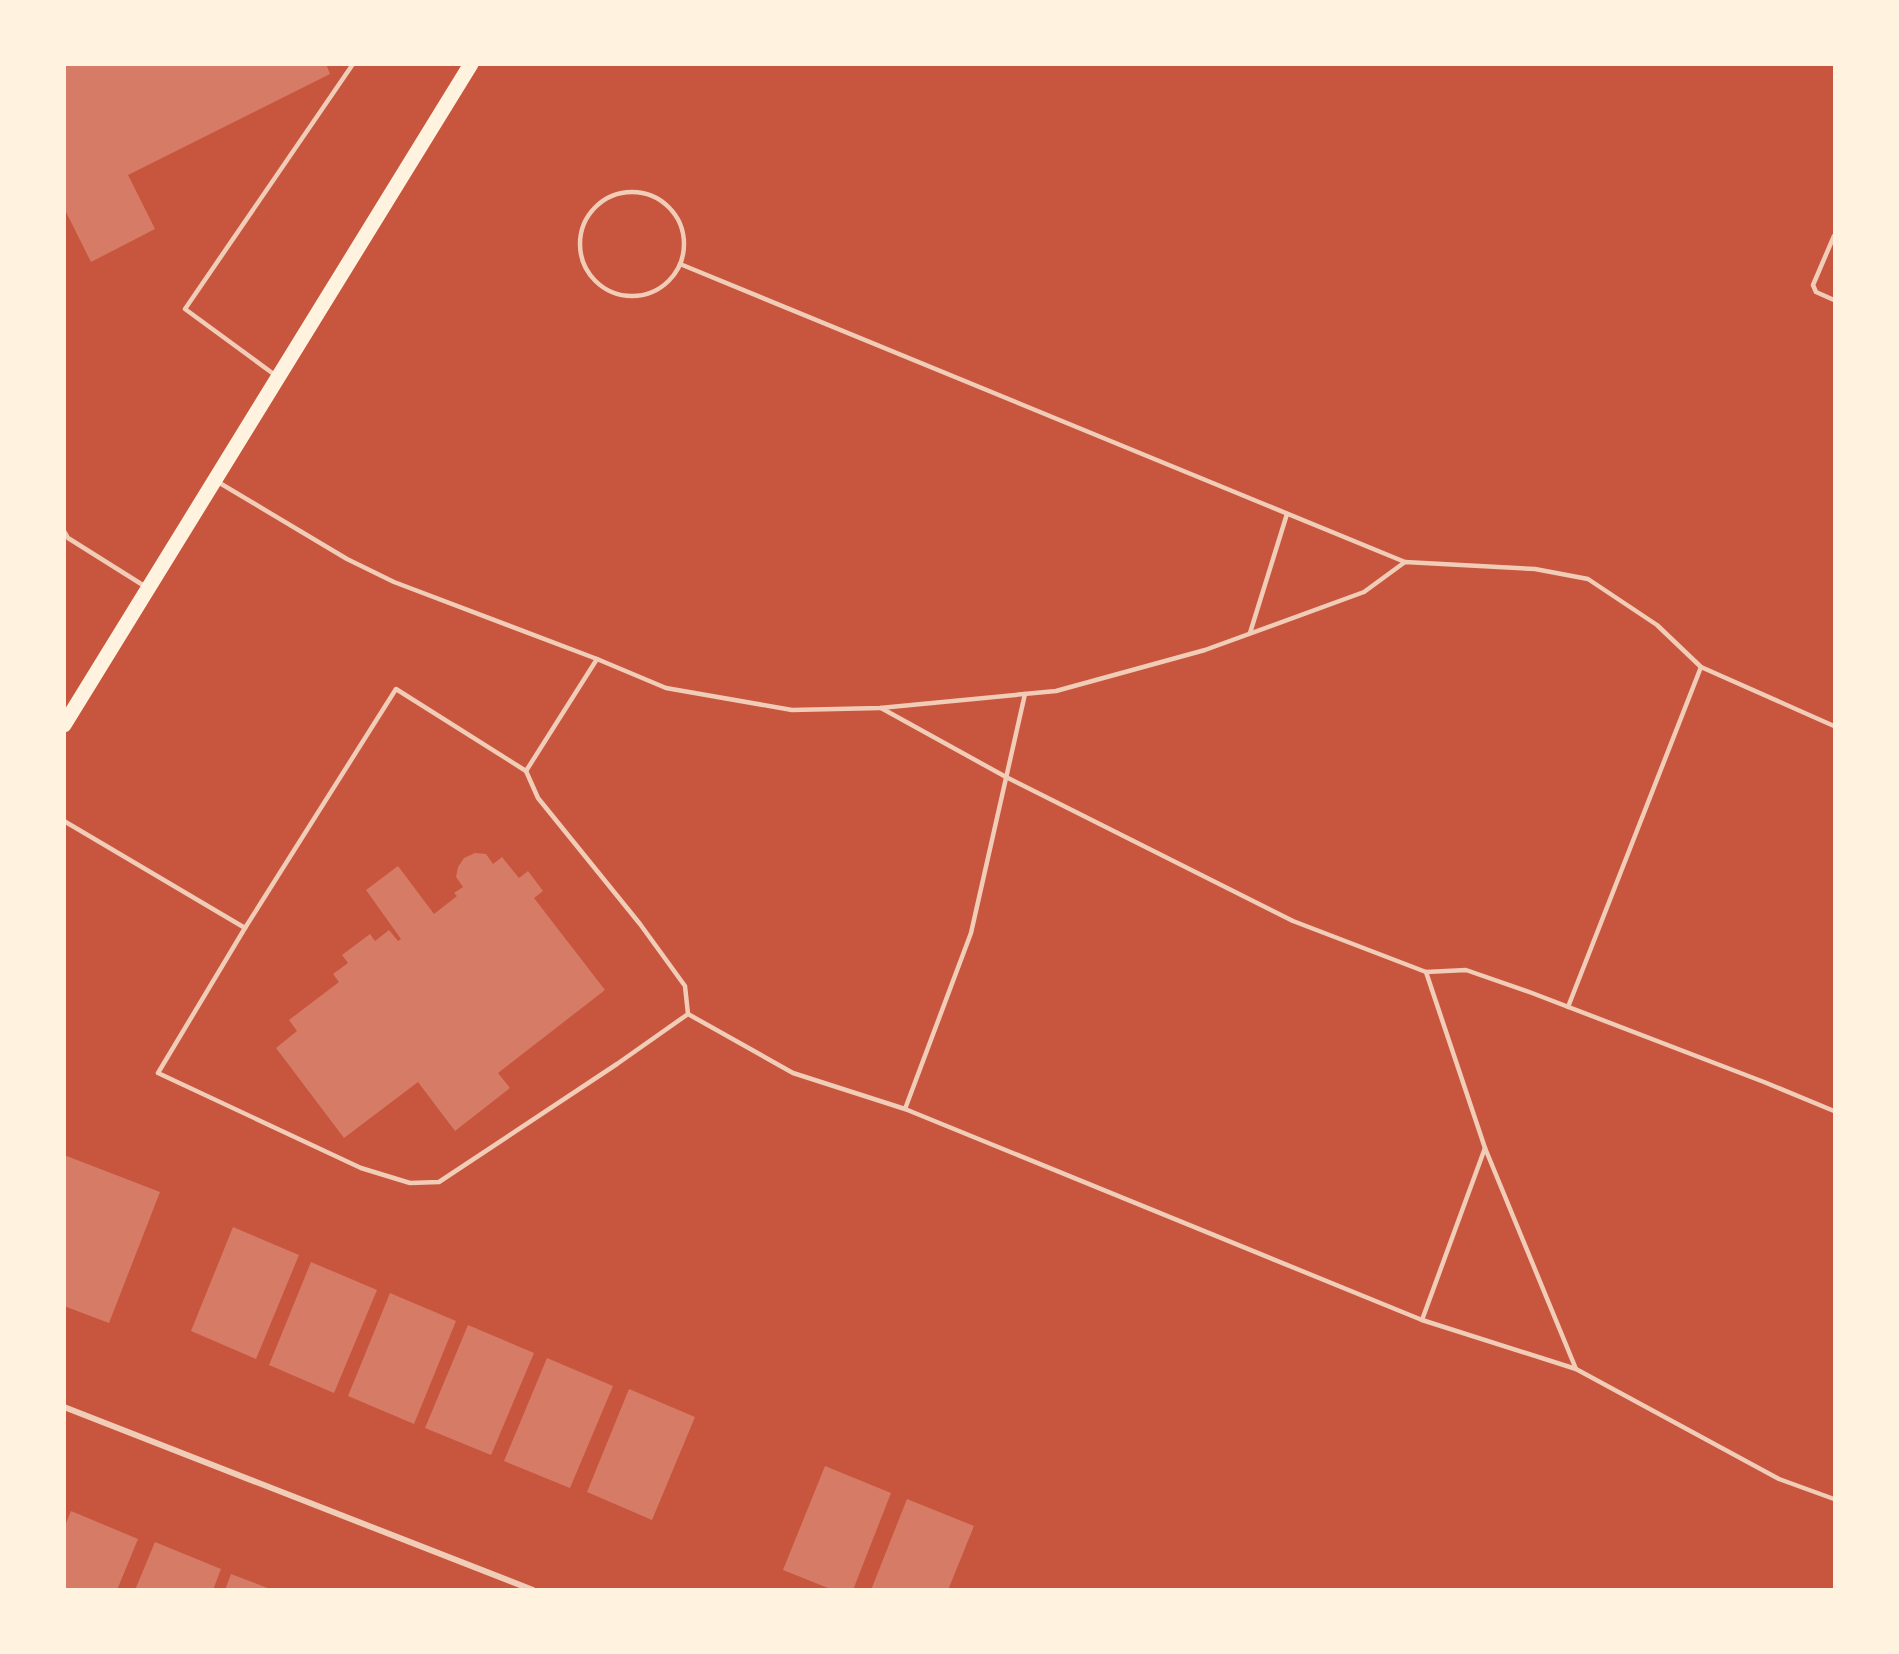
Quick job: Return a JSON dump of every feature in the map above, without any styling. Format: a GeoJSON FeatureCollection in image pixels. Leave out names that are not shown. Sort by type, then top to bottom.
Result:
{"type":"FeatureCollection","features":[{"type":"Feature","properties":{"kind":"main road"},"geometry":{"type":"LineString","coordinates":[[64,725],[466,66]]}},
{"type":"Feature","properties":{"kind":"street"},"geometry":{"type":"LineString","coordinates":[[64,1407],[533,1590]]}},
{"type":"Feature","properties":{"kind":"lane"},"geometry":{"type":"LineString","coordinates":[[278,377],[185,309],[353,64]]}},
{"type":"Feature","properties":{"kind":"lane"},"geometry":{"type":"LineString","coordinates":[[632,192],[648,195],[663,203],[675,215],[684,247],[680,264],[671,279],[657,290],[641,296],[624,296],[608,291],[594,280],[584,266],[580,249],[581,232],[588,216],[600,203],[614,195],[632,192]]}},
{"type":"Feature","properties":{"kind":"lane"},"geometry":{"type":"LineString","coordinates":[[1834,236],[1813,285],[1816,292],[1834,300]]}},
{"type":"Feature","properties":{"kind":"lane"},"geometry":{"type":"LineString","coordinates":[[680,264],[1405,562],[1535,569],[1588,579],[1657,625],[1701,667],[1834,726]]}},
{"type":"Feature","properties":{"kind":"lane"},"geometry":{"type":"LineString","coordinates":[[215,480],[347,559],[394,582],[597,659],[666,688],[792,710],[880,708],[1056,691],[1205,650],[1364,591],[1405,562]]}},
{"type":"Feature","properties":{"kind":"lane"},"geometry":{"type":"LineString","coordinates":[[1250,633],[1287,513]]}},
{"type":"Feature","properties":{"kind":"lane"},"geometry":{"type":"LineString","coordinates":[[64,531],[68,538],[148,589]]}},
{"type":"Feature","properties":{"kind":"lane"},"geometry":{"type":"LineString","coordinates":[[526,771],[597,659]]}},
{"type":"Feature","properties":{"kind":"lane"},"geometry":{"type":"LineString","coordinates":[[1568,1007],[1701,667]]}},
{"type":"Feature","properties":{"kind":"lane"},"geometry":{"type":"LineString","coordinates":[[396,689],[526,771],[538,798],[640,924],[685,986],[688,1014],[439,1182],[410,1183],[361,1168],[158,1073],[245,928],[396,689]]}},
{"type":"Feature","properties":{"kind":"lane"},"geometry":{"type":"LineString","coordinates":[[905,1109],[970,933],[1025,694]]}},
{"type":"Feature","properties":{"kind":"lane"},"geometry":{"type":"LineString","coordinates":[[880,708],[1006,777],[1293,921],[1426,972],[1466,970],[1764,1082],[1834,1112]]}},
{"type":"Feature","properties":{"kind":"lane"},"geometry":{"type":"LineString","coordinates":[[64,821],[245,928]]}},
{"type":"Feature","properties":{"kind":"lane"},"geometry":{"type":"LineString","coordinates":[[1426,972],[1485,1148],[1576,1369]]}},
{"type":"Feature","properties":{"kind":"lane"},"geometry":{"type":"LineString","coordinates":[[688,1014],[793,1073],[905,1109],[1422,1320],[1576,1369],[1779,1479],[1834,1499]]}},
{"type":"Feature","properties":{"kind":"lane"},"geometry":{"type":"LineString","coordinates":[[1422,1320],[1485,1148]]}},
{"type":"Feature","properties":{"kind":"building"},"geometry":{"type":"Polygon","coordinates":[[[64,64],[326,64],[330,74],[128,175],[155,229],[91,262],[64,208],[64,64]]]}},
{"type":"Feature","properties":{"kind":"building"},"geometry":{"type":"Polygon","coordinates":[[[475,853],[486,854],[493,864],[502,857],[519,878],[528,871],[543,891],[534,898],[605,990],[498,1073],[510,1088],[455,1131],[418,1082],[344,1138],[276,1048],[297,1031],[289,1020],[339,982],[333,974],[348,963],[342,955],[370,934],[375,941],[389,930],[398,941],[401,939],[366,890],[398,866],[434,914],[457,896],[454,893],[463,887],[456,877],[458,867],[464,858],[475,853]]]}},
{"type":"Feature","properties":{"kind":"building"},"geometry":{"type":"Polygon","coordinates":[[[64,1155],[160,1192],[109,1323],[64,1306],[64,1155]]]}},
{"type":"Feature","properties":{"kind":"building"},"geometry":{"type":"Polygon","coordinates":[[[233,1227],[299,1255],[256,1359],[191,1331],[233,1227]]]}},
{"type":"Feature","properties":{"kind":"building"},"geometry":{"type":"Polygon","coordinates":[[[311,1262],[377,1290],[334,1393],[269,1365],[311,1262]]]}},
{"type":"Feature","properties":{"kind":"building"},"geometry":{"type":"Polygon","coordinates":[[[390,1293],[456,1321],[414,1424],[348,1396],[390,1293]]]}},
{"type":"Feature","properties":{"kind":"building"},"geometry":{"type":"Polygon","coordinates":[[[468,1325],[534,1353],[491,1455],[425,1428],[468,1325]]]}},
{"type":"Feature","properties":{"kind":"building"},"geometry":{"type":"Polygon","coordinates":[[[547,1358],[613,1386],[570,1488],[504,1461],[547,1358]]]}},
{"type":"Feature","properties":{"kind":"building"},"geometry":{"type":"Polygon","coordinates":[[[629,1389],[695,1417],[652,1520],[587,1492],[629,1389]]]}},
{"type":"Feature","properties":{"kind":"building"},"geometry":{"type":"Polygon","coordinates":[[[825,1466],[891,1493],[853,1590],[833,1590],[783,1570],[825,1466]]]}},
{"type":"Feature","properties":{"kind":"building"},"geometry":{"type":"Polygon","coordinates":[[[907,1499],[974,1526],[948,1590],[871,1590],[907,1499]]]}},
{"type":"Feature","properties":{"kind":"building"},"geometry":{"type":"Polygon","coordinates":[[[71,1511],[138,1539],[117,1590],[64,1590],[64,1528],[71,1511]]]}},
{"type":"Feature","properties":{"kind":"building"},"geometry":{"type":"Polygon","coordinates":[[[155,1542],[221,1569],[213,1590],[135,1590],[155,1542]]]}},
{"type":"Feature","properties":{"kind":"building"},"geometry":{"type":"Polygon","coordinates":[[[231,1574],[270,1589],[270,1590],[225,1590],[231,1574]]]}}]}
